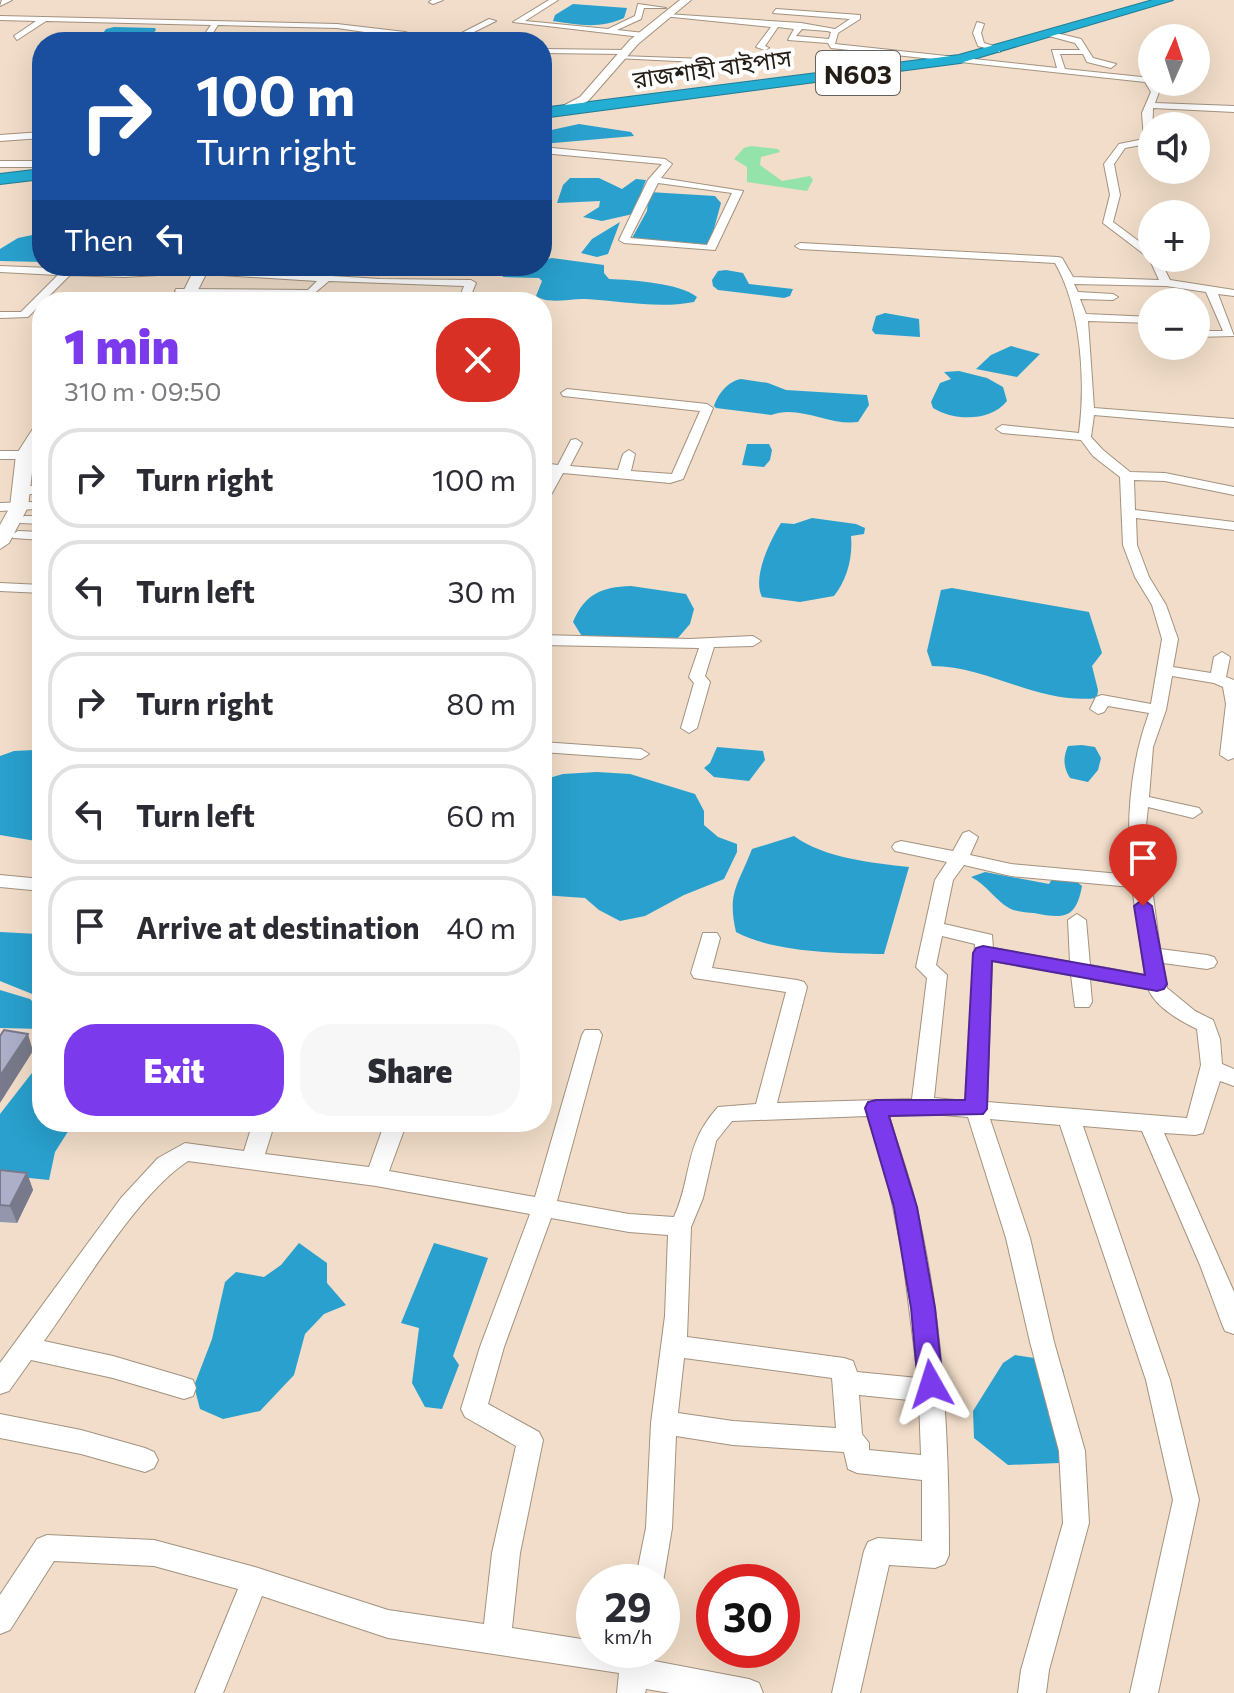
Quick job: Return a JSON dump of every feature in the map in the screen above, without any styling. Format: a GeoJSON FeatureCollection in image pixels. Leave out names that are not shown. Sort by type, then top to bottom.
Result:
{"type":"FeatureCollection","features":[{"type":"Feature","properties":{"kind":"highway","name":"রাজশাহী বাইপাস"},"geometry":{"type":"LineString","coordinates":[[552,112],[960,59],[1167,0]]}},
{"type":"Feature","properties":{"kind":"highway"},"geometry":{"type":"LineString","coordinates":[[0,179],[32,175]]}},
{"type":"Feature","properties":{"kind":"street"},"geometry":{"type":"LineString","coordinates":[[0,4],[8,0]]}},
{"type":"Feature","properties":{"kind":"street"},"geometry":{"type":"LineString","coordinates":[[500,32],[554,0]]}},
{"type":"Feature","properties":{"kind":"street"},"geometry":{"type":"LineString","coordinates":[[561,111],[584,99],[664,12],[686,0]]}},
{"type":"Feature","properties":{"kind":"street"},"geometry":{"type":"LineString","coordinates":[[764,22],[776,0]]}},
{"type":"Feature","properties":{"kind":"street"},"geometry":{"type":"LineString","coordinates":[[794,12],[803,0]]}},
{"type":"Feature","properties":{"kind":"street"},"geometry":{"type":"LineString","coordinates":[[608,31],[638,17],[639,3],[664,12],[835,31]]}},
{"type":"Feature","properties":{"kind":"street"},"geometry":{"type":"LineString","coordinates":[[3,18],[27,8]]}},
{"type":"Feature","properties":{"kind":"street"},"geometry":{"type":"LineString","coordinates":[[772,11],[857,17],[835,31],[831,46],[1062,71],[1111,73],[1148,80],[1155,92],[1146,113],[1149,141],[1122,146],[1109,164],[1115,195],[1108,223],[1138,246]]}},
{"type":"Feature","properties":{"kind":"street"},"geometry":{"type":"LineString","coordinates":[[3,18],[44,19],[62,23],[76,14],[215,25],[337,26],[388,32]]}},
{"type":"Feature","properties":{"kind":"street"},"geometry":{"type":"LineString","coordinates":[[17,38],[44,19]]}},
{"type":"Feature","properties":{"kind":"street"},"geometry":{"type":"LineString","coordinates":[[470,32],[489,23],[507,27],[641,35]]}},
{"type":"Feature","properties":{"kind":"street"},"geometry":{"type":"LineString","coordinates":[[765,48],[760,47],[777,23]]}},
{"type":"Feature","properties":{"kind":"street"},"geometry":{"type":"LineString","coordinates":[[980,24],[977,33],[981,44],[997,50]]}},
{"type":"Feature","properties":{"kind":"street"},"geometry":{"type":"LineString","coordinates":[[210,32],[215,25]]}},
{"type":"Feature","properties":{"kind":"street"},"geometry":{"type":"LineString","coordinates":[[791,38],[801,25]]}},
{"type":"Feature","properties":{"kind":"street"},"geometry":{"type":"LineString","coordinates":[[573,52],[594,31]]}},
{"type":"Feature","properties":{"kind":"street"},"geometry":{"type":"LineString","coordinates":[[1052,34],[1078,41],[1090,60],[1112,64],[1111,73]]}},
{"type":"Feature","properties":{"kind":"street"},"geometry":{"type":"LineString","coordinates":[[767,36],[830,41]]}},
{"type":"Feature","properties":{"kind":"street"},"geometry":{"type":"LineString","coordinates":[[552,52],[737,62],[742,57]]}},
{"type":"Feature","properties":{"kind":"street"},"geometry":{"type":"LineString","coordinates":[[1062,71],[1055,52],[1085,52]]}},
{"type":"Feature","properties":{"kind":"street"},"geometry":{"type":"LineString","coordinates":[[1151,105],[1234,109]]}},
{"type":"Feature","properties":{"kind":"street"},"geometry":{"type":"LineString","coordinates":[[0,138],[32,136]]}},
{"type":"Feature","properties":{"kind":"street"},"geometry":{"type":"LineString","coordinates":[[552,151],[665,162],[667,164],[653,180],[624,240],[711,248],[737,190],[653,180]]}},
{"type":"Feature","properties":{"kind":"street"},"geometry":{"type":"LineString","coordinates":[[0,164],[32,164]]}},
{"type":"Feature","properties":{"kind":"street"},"geometry":{"type":"LineString","coordinates":[[800,246],[1058,260],[1082,317],[1088,411],[1085,437]]}},
{"type":"Feature","properties":{"kind":"street"},"geometry":{"type":"LineString","coordinates":[[0,269],[32,269]]}},
{"type":"Feature","properties":{"kind":"street"},"geometry":{"type":"LineString","coordinates":[[1160,272],[1166,283]]}},
{"type":"Feature","properties":{"kind":"street"},"geometry":{"type":"LineString","coordinates":[[47,292],[63,276]]}},
{"type":"Feature","properties":{"kind":"street"},"geometry":{"type":"LineString","coordinates":[[288,276],[471,283],[467,292]]}},
{"type":"Feature","properties":{"kind":"street"},"geometry":{"type":"LineString","coordinates":[[386,282],[390,276]]}},
{"type":"Feature","properties":{"kind":"street"},"geometry":{"type":"LineString","coordinates":[[312,292],[326,278]]}},
{"type":"Feature","properties":{"kind":"street"},"geometry":{"type":"LineString","coordinates":[[1072,288],[1166,283],[1234,293]]}},
{"type":"Feature","properties":{"kind":"street"},"geometry":{"type":"LineString","coordinates":[[1072,288],[1113,297]]}},
{"type":"Feature","properties":{"kind":"street"},"geometry":{"type":"LineString","coordinates":[[1210,334],[1230,334],[1211,291]]}},
{"type":"Feature","properties":{"kind":"street"},"geometry":{"type":"LineString","coordinates":[[0,315],[24,315],[32,307]]}},
{"type":"Feature","properties":{"kind":"street"},"geometry":{"type":"LineString","coordinates":[[1082,317],[1138,319]]}},
{"type":"Feature","properties":{"kind":"street"},"geometry":{"type":"LineString","coordinates":[[552,468],[670,479],[678,476],[707,408],[567,393]]}},
{"type":"Feature","properties":{"kind":"street"},"geometry":{"type":"LineString","coordinates":[[1088,411],[1234,423]]}},
{"type":"Feature","properties":{"kind":"street"},"geometry":{"type":"LineString","coordinates":[[1002,429],[1085,437],[1098,453],[1127,476],[1165,477],[1234,491]]}},
{"type":"Feature","properties":{"kind":"street"},"geometry":{"type":"LineString","coordinates":[[552,483],[576,443]]}},
{"type":"Feature","properties":{"kind":"street"},"geometry":{"type":"LineString","coordinates":[[0,455],[32,451]]}},
{"type":"Feature","properties":{"kind":"street"},"geometry":{"type":"LineString","coordinates":[[623,475],[629,454]]}},
{"type":"Feature","properties":{"kind":"street"},"geometry":{"type":"LineString","coordinates":[[652,1564],[659,1528],[680,1227],[692,1207],[695,1164],[712,1125],[726,1113],[922,1106],[1195,1127],[1224,1074],[1206,1025],[1188,1016],[1158,991],[1151,955],[1136,835],[1145,747],[1164,685],[1163,670],[1170,639],[1159,605],[1142,577],[1130,545],[1127,476]]}},
{"type":"Feature","properties":{"kind":"street"},"geometry":{"type":"LineString","coordinates":[[0,507],[29,507]]}},
{"type":"Feature","properties":{"kind":"street"},"geometry":{"type":"LineString","coordinates":[[0,543],[29,507]]}},
{"type":"Feature","properties":{"kind":"street"},"geometry":{"type":"LineString","coordinates":[[0,560],[29,507]]}},
{"type":"Feature","properties":{"kind":"street"},"geometry":{"type":"LineString","coordinates":[[1129,513],[1234,526]]}},
{"type":"Feature","properties":{"kind":"street"},"geometry":{"type":"LineString","coordinates":[[0,587],[32,589]]}},
{"type":"Feature","properties":{"kind":"street"},"geometry":{"type":"LineString","coordinates":[[552,640],[753,641]]}},
{"type":"Feature","properties":{"kind":"street"},"geometry":{"type":"LineString","coordinates":[[689,728],[702,682],[697,677],[707,651],[705,643]]}},
{"type":"Feature","properties":{"kind":"street"},"geometry":{"type":"LineString","coordinates":[[1218,679],[1222,657]]}},
{"type":"Feature","properties":{"kind":"street"},"geometry":{"type":"LineString","coordinates":[[1163,670],[1218,679],[1231,685],[1234,704],[1228,755]]}},
{"type":"Feature","properties":{"kind":"street"},"geometry":{"type":"LineString","coordinates":[[1098,709],[1102,700],[1158,710]]}},
{"type":"Feature","properties":{"kind":"street"},"geometry":{"type":"LineString","coordinates":[[552,748],[641,754]]}},
{"type":"Feature","properties":{"kind":"street"},"geometry":{"type":"LineString","coordinates":[[1140,800],[1193,812]]}},
{"type":"Feature","properties":{"kind":"street"},"geometry":{"type":"LineString","coordinates":[[922,1106],[937,975],[926,967],[944,880],[969,837]]}},
{"type":"Feature","properties":{"kind":"street"},"geometry":{"type":"LineString","coordinates":[[901,847],[1011,870],[1141,882]]}},
{"type":"Feature","properties":{"kind":"street"},"geometry":{"type":"LineString","coordinates":[[0,881],[32,884]]}},
{"type":"Feature","properties":{"kind":"street"},"geometry":{"type":"LineString","coordinates":[[1077,920],[1082,1002]]}},
{"type":"Feature","properties":{"kind":"street"},"geometry":{"type":"LineString","coordinates":[[934,928],[985,940],[976,1109],[1018,1238],[1072,1451],[1076,1523],[1035,1670],[1032,1693]]}},
{"type":"Feature","properties":{"kind":"street"},"geometry":{"type":"LineString","coordinates":[[710,938],[701,973],[797,987],[764,1113]]}},
{"type":"Feature","properties":{"kind":"street"},"geometry":{"type":"LineString","coordinates":[[983,953],[1157,984]]}},
{"type":"Feature","properties":{"kind":"street"},"geometry":{"type":"LineString","coordinates":[[1151,955],[1207,962]]}},
{"type":"Feature","properties":{"kind":"street"},"geometry":{"type":"LineString","coordinates":[[496,1642],[506,1553],[530,1440],[474,1409],[492,1347],[544,1206],[592,1035]]}},
{"type":"Feature","properties":{"kind":"street"},"geometry":{"type":"LineString","coordinates":[[846,1693],[878,1551],[935,1555],[936,1469],[923,1308],[905,1207],[876,1108]]}},
{"type":"Feature","properties":{"kind":"street"},"geometry":{"type":"LineString","coordinates":[[1069,1118],[1158,1380],[1186,1500],[1144,1693]]}},
{"type":"Feature","properties":{"kind":"street"},"geometry":{"type":"LineString","coordinates":[[1150,1125],[1234,1324]]}},
{"type":"Feature","properties":{"kind":"street"},"geometry":{"type":"LineString","coordinates":[[252,1162],[261,1132]]}},
{"type":"Feature","properties":{"kind":"street"},"geometry":{"type":"LineString","coordinates":[[376,1177],[392,1132]]}},
{"type":"Feature","properties":{"kind":"street"},"geometry":{"type":"LineString","coordinates":[[2,1379],[129,1204],[166,1164],[185,1152],[376,1177],[629,1223],[680,1227]]}},
{"type":"Feature","properties":{"kind":"street"},"geometry":{"type":"LineString","coordinates":[[673,1346],[844,1369],[850,1441]]}},
{"type":"Feature","properties":{"kind":"street"},"geometry":{"type":"LineString","coordinates":[[26,1348],[113,1367],[184,1388]]}},
{"type":"Feature","properties":{"kind":"street"},"geometry":{"type":"LineString","coordinates":[[845,1382],[931,1391]]}},
{"type":"Feature","properties":{"kind":"street"},"geometry":{"type":"LineString","coordinates":[[664,1423],[733,1433],[850,1441],[856,1443],[857,1461],[936,1469]]}},
{"type":"Feature","properties":{"kind":"street"},"geometry":{"type":"LineString","coordinates":[[0,1426],[81,1442],[145,1460]]}},
{"type":"Feature","properties":{"kind":"street"},"geometry":{"type":"LineString","coordinates":[[0,1620],[47,1548],[154,1553],[255,1580],[388,1624],[496,1642],[749,1693]]}},
{"type":"Feature","properties":{"kind":"street"},"geometry":{"type":"LineString","coordinates":[[209,1693],[255,1580]]}},
{"type":"Feature","properties":{"kind":"green space"},"geometry":{"type":"Polygon","coordinates":[[[744,148],[778,149],[780,152],[761,157],[760,165],[782,181],[810,176],[813,180],[807,191],[747,182],[747,167],[734,159],[744,148]]]}},
{"type":"Feature","properties":{"kind":"water"},"geometry":{"type":"Polygon","coordinates":[[[573,4],[627,8],[624,18],[607,24],[580,25],[553,21],[555,15],[573,4]]]}},
{"type":"Feature","properties":{"kind":"water"},"geometry":{"type":"Polygon","coordinates":[[[114,27],[156,30],[104,32],[114,27]]]}},
{"type":"Feature","properties":{"kind":"water"},"geometry":{"type":"Polygon","coordinates":[[[579,124],[631,132],[634,136],[552,143],[552,130],[579,124]]]}},
{"type":"Feature","properties":{"kind":"water"},"geometry":{"type":"Polygon","coordinates":[[[570,178],[599,178],[622,189],[636,179],[646,180],[633,214],[602,221],[583,217],[599,207],[600,201],[557,203],[563,185],[570,178]]]}},
{"type":"Feature","properties":{"kind":"water"},"geometry":{"type":"Polygon","coordinates":[[[649,192],[715,196],[721,203],[712,236],[705,247],[631,240],[647,211],[649,192]]]}},
{"type":"Feature","properties":{"kind":"water"},"geometry":{"type":"Polygon","coordinates":[[[620,222],[608,254],[597,257],[581,253],[592,239],[620,222]]]}},
{"type":"Feature","properties":{"kind":"water"},"geometry":{"type":"Polygon","coordinates":[[[32,235],[32,262],[0,261],[0,249],[18,238],[32,235]]]}},
{"type":"Feature","properties":{"kind":"water"},"geometry":{"type":"Polygon","coordinates":[[[552,258],[604,265],[604,273],[609,279],[668,285],[697,297],[694,302],[667,305],[586,299],[552,300],[552,292],[538,292],[542,281],[539,278],[503,277],[552,276],[552,258]]]}},
{"type":"Feature","properties":{"kind":"water"},"geometry":{"type":"Polygon","coordinates":[[[718,271],[743,273],[749,284],[793,289],[790,296],[784,298],[718,290],[712,280],[718,271]]]}},
{"type":"Feature","properties":{"kind":"water"},"geometry":{"type":"Polygon","coordinates":[[[885,313],[919,319],[920,337],[875,334],[872,330],[876,316],[885,313]]]}},
{"type":"Feature","properties":{"kind":"water"},"geometry":{"type":"Polygon","coordinates":[[[1011,346],[1040,354],[1017,377],[976,369],[991,355],[1011,346]]]}},
{"type":"Feature","properties":{"kind":"water"},"geometry":{"type":"Polygon","coordinates":[[[959,371],[987,378],[1003,387],[1007,401],[991,413],[972,417],[951,415],[933,408],[931,402],[940,383],[951,379],[944,372],[959,371]]]}},
{"type":"Feature","properties":{"kind":"water"},"geometry":{"type":"Polygon","coordinates":[[[741,379],[768,383],[786,390],[867,395],[869,405],[858,422],[836,421],[803,413],[771,415],[716,408],[716,401],[724,389],[741,379]]]}},
{"type":"Feature","properties":{"kind":"water"},"geometry":{"type":"Polygon","coordinates":[[[747,444],[769,444],[772,450],[770,460],[764,467],[742,465],[747,444]]]}},
{"type":"Feature","properties":{"kind":"water"},"geometry":{"type":"Polygon","coordinates":[[[812,518],[865,528],[864,534],[851,536],[848,568],[839,590],[834,596],[800,602],[762,597],[759,589],[761,570],[781,523],[794,524],[812,518]]]}},
{"type":"Feature","properties":{"kind":"water"},"geometry":{"type":"Polygon","coordinates":[[[631,586],[686,594],[694,609],[690,624],[677,639],[583,638],[573,622],[583,605],[603,590],[631,586]]]}},
{"type":"Feature","properties":{"kind":"water"},"geometry":{"type":"Polygon","coordinates":[[[952,588],[1089,612],[1102,653],[1092,666],[1097,698],[1055,696],[973,672],[932,666],[927,651],[941,590],[952,588]]]}},
{"type":"Feature","properties":{"kind":"water"},"geometry":{"type":"Polygon","coordinates":[[[1068,746],[1095,747],[1101,758],[1098,770],[1088,782],[1070,778],[1065,766],[1068,746]]]}},
{"type":"Feature","properties":{"kind":"water"},"geometry":{"type":"Polygon","coordinates":[[[717,747],[763,751],[765,760],[749,781],[714,777],[704,768],[710,763],[717,747]]]}},
{"type":"Feature","properties":{"kind":"water"},"geometry":{"type":"Polygon","coordinates":[[[32,750],[32,840],[0,835],[0,756],[32,750]]]}},
{"type":"Feature","properties":{"kind":"water"},"geometry":{"type":"Polygon","coordinates":[[[563,774],[630,774],[695,794],[704,811],[704,825],[718,837],[737,844],[737,852],[724,879],[684,895],[645,916],[620,921],[585,898],[552,896],[552,777],[563,774]]]}},
{"type":"Feature","properties":{"kind":"water"},"geometry":{"type":"Polygon","coordinates":[[[794,836],[819,850],[864,861],[909,867],[884,954],[789,948],[736,932],[733,898],[752,849],[794,836]]]}},
{"type":"Feature","properties":{"kind":"water"},"geometry":{"type":"Polygon","coordinates":[[[985,872],[1049,884],[1055,874],[1072,878],[1082,886],[1076,905],[1067,914],[1053,916],[1021,912],[1004,905],[971,877],[985,872]]]}},
{"type":"Feature","properties":{"kind":"water"},"geometry":{"type":"Polygon","coordinates":[[[0,932],[32,934],[32,994],[0,981],[0,932]]]}},
{"type":"Feature","properties":{"kind":"water"},"geometry":{"type":"Polygon","coordinates":[[[0,990],[32,1001],[32,1029],[0,1028],[0,990]]]}},
{"type":"Feature","properties":{"kind":"water"},"geometry":{"type":"Polygon","coordinates":[[[32,1073],[32,1132],[68,1132],[55,1152],[49,1180],[0,1175],[0,1114],[32,1073]]]}},
{"type":"Feature","properties":{"kind":"water"},"geometry":{"type":"Polygon","coordinates":[[[299,1243],[327,1263],[327,1283],[346,1305],[324,1314],[305,1334],[294,1375],[260,1411],[223,1419],[200,1409],[194,1386],[212,1339],[225,1282],[236,1272],[264,1277],[281,1265],[299,1243]]]}},
{"type":"Feature","properties":{"kind":"water"},"geometry":{"type":"Polygon","coordinates":[[[434,1243],[488,1258],[453,1356],[459,1365],[442,1409],[425,1407],[412,1383],[419,1328],[401,1323],[434,1243]]]}},
{"type":"Feature","properties":{"kind":"water"},"geometry":{"type":"Polygon","coordinates":[[[1015,1355],[1048,1360],[1063,1369],[1069,1429],[1059,1463],[1008,1465],[974,1438],[973,1411],[1003,1363],[1015,1355]]]}},
{"type":"Feature","properties":{"kind":"building"},"geometry":{"type":"Polygon","coordinates":[[[4,1030],[28,1034],[0,1076],[0,1036],[4,1030]]]}},
{"type":"Feature","properties":{"kind":"building"},"geometry":{"type":"Polygon","coordinates":[[[0,1170],[27,1173],[10,1206],[0,1205],[0,1170]]]}},
{"type":"Feature","properties":{"kind":"route"},"geometry":{"type":"LineString","coordinates":[[931,1384],[923,1308],[905,1207],[876,1108],[931,1106],[976,1109],[983,953],[1157,984],[1143,906]]}}]}
